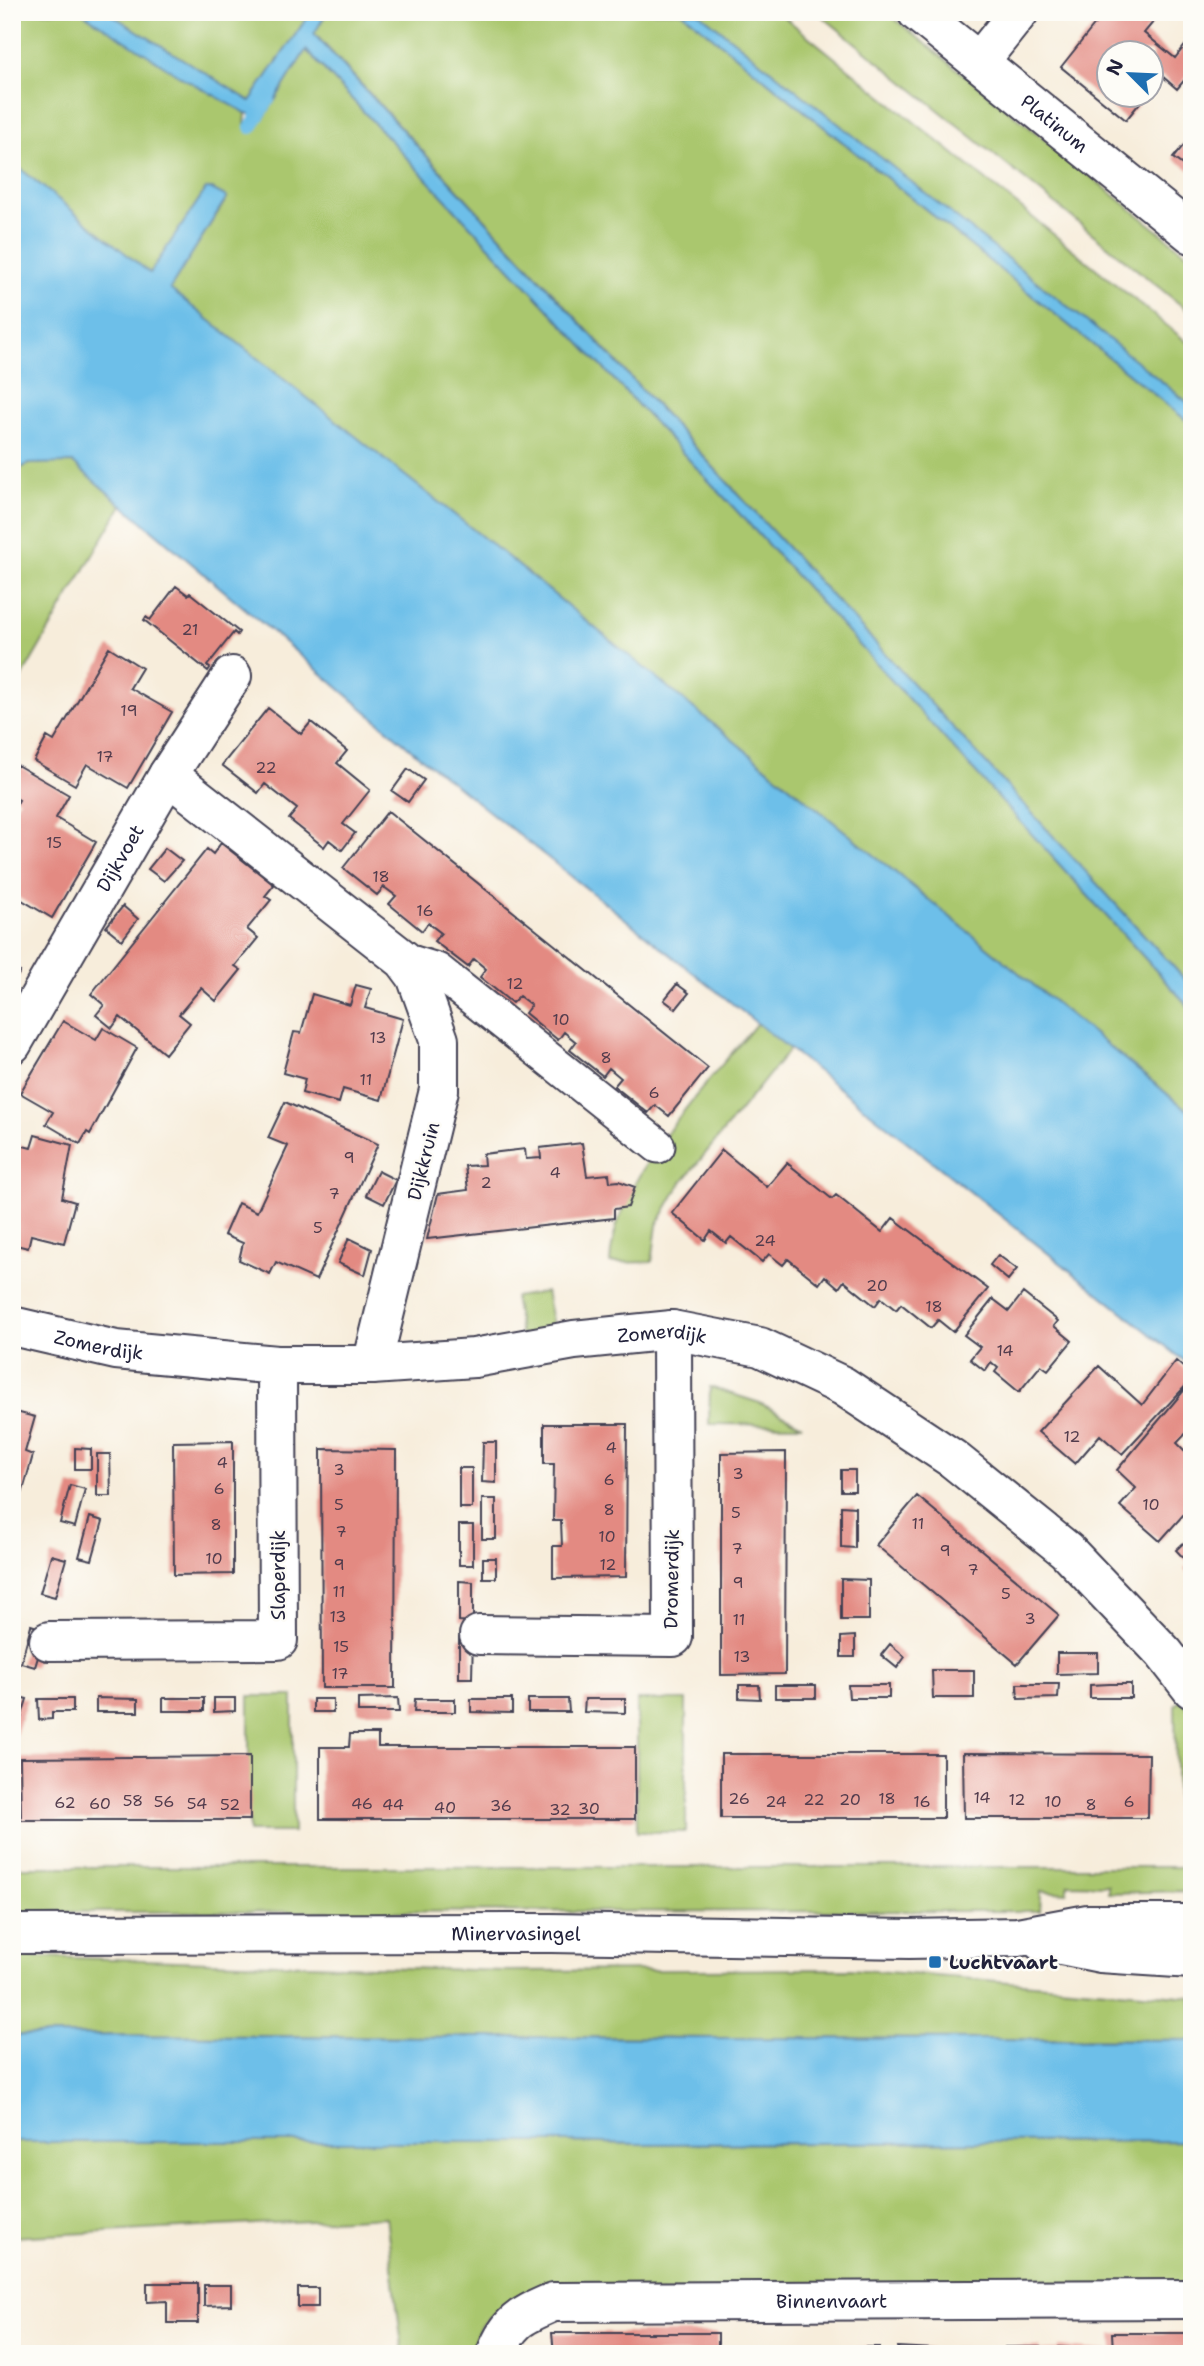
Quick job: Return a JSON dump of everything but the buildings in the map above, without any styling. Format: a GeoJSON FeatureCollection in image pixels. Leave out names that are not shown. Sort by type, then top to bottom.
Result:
{"type":"FeatureCollection","features":[{"type":"Feature","properties":{"kind":"street","name":"Platinum"},"geometry":{"type":"LineString","coordinates":[[917,12],[1192,234]]}},
{"type":"Feature","properties":{"kind":"street"},"geometry":{"type":"LineString","coordinates":[[979,62],[1020,12]]}},
{"type":"Feature","properties":{"kind":"street","name":"Dijkvoet"},"geometry":{"type":"LineString","coordinates":[[12,1044],[168,775],[232,676]]}},
{"type":"Feature","properties":{"kind":"street","name":"Dijkkruin"},"geometry":{"type":"LineString","coordinates":[[168,775],[404,960],[416,976],[439,1040],[439,1090],[372,1364]]}},
{"type":"Feature","properties":{"kind":"street","name":"Dijkkruin"},"geometry":{"type":"LineString","coordinates":[[404,960],[438,970],[658,1146]]}},
{"type":"Feature","properties":{"kind":"street","name":"Zomerdijk"},"geometry":{"type":"LineString","coordinates":[[12,1326],[116,1350],[277,1365],[372,1364],[474,1358],[574,1340],[672,1329],[760,1347],[843,1386],[953,1459],[1066,1550],[1164,1653],[1192,1689]]}},
{"type":"Feature","properties":{"kind":"street","name":"Dromerdijk"},"geometry":{"type":"LineString","coordinates":[[479,1635],[673,1637],[672,1329]]}},
{"type":"Feature","properties":{"kind":"street","name":"Slaperdijk"},"geometry":{"type":"LineString","coordinates":[[49,1641],[278,1640],[277,1365]]}},
{"type":"Feature","properties":{"kind":"street","name":"Minervasingel"},"geometry":{"type":"LineString","coordinates":[[12,1934],[551,1933],[909,1940],[1018,1937],[1088,1924],[1192,1924]]}},
{"type":"Feature","properties":{"kind":"street","name":"Minervasingel"},"geometry":{"type":"LineString","coordinates":[[1018,1937],[1100,1953],[1192,1959]]}},
{"type":"Feature","properties":{"kind":"street","name":"Binnenvaart"},"geometry":{"type":"LineString","coordinates":[[496,2354],[503,2337],[518,2318],[553,2302],[1192,2299]]}},
{"type":"Feature","properties":{"kind":"green space"},"geometry":{"type":"Polygon","coordinates":[[[12,12],[81,12],[246,113],[245,124],[256,130],[305,49],[750,525],[1192,1010],[1192,1114],[514,562],[169,289],[227,198],[212,189],[206,189],[150,274],[12,162],[12,12]]]}},
{"type":"Feature","properties":{"kind":"green space"},"geometry":{"type":"Polygon","coordinates":[[[107,12],[311,12],[250,101],[107,12]]]}},
{"type":"Feature","properties":{"kind":"green space"},"geometry":{"type":"Polygon","coordinates":[[[327,12],[682,12],[1192,425],[1192,987],[314,33],[327,12]]]}},
{"type":"Feature","properties":{"kind":"green space"},"geometry":{"type":"Polygon","coordinates":[[[698,12],[778,12],[1192,346],[1192,406],[698,12]]]}},
{"type":"Feature","properties":{"kind":"green space"},"geometry":{"type":"Polygon","coordinates":[[[817,12],[886,12],[1192,258],[1192,314],[817,12]]]}},
{"type":"Feature","properties":{"kind":"green space"},"geometry":{"type":"Polygon","coordinates":[[[73,462],[122,505],[12,694],[12,472],[29,464],[73,462]]]}},
{"type":"Feature","properties":{"kind":"green space"},"geometry":{"type":"Polygon","coordinates":[[[757,1023],[790,1049],[679,1186],[657,1225],[652,1262],[610,1263],[615,1231],[627,1199],[645,1167],[665,1135],[757,1023]]]}},
{"type":"Feature","properties":{"kind":"green space"},"geometry":{"type":"Polygon","coordinates":[[[546,1292],[554,1330],[521,1336],[514,1297],[546,1292]]]}},
{"type":"Feature","properties":{"kind":"green space"},"geometry":{"type":"Polygon","coordinates":[[[710,1387],[760,1403],[802,1425],[709,1424],[710,1387]]]}},
{"type":"Feature","properties":{"kind":"green space"},"geometry":{"type":"Polygon","coordinates":[[[249,1696],[293,1696],[293,1832],[249,1832],[249,1696]]]}},
{"type":"Feature","properties":{"kind":"green space"},"geometry":{"type":"Polygon","coordinates":[[[1181,1699],[1192,1714],[1192,1831],[1177,1831],[1175,1705],[1181,1699]]]}},
{"type":"Feature","properties":{"kind":"green space"},"geometry":{"type":"Polygon","coordinates":[[[637,1700],[686,1700],[686,1832],[637,1832],[637,1700]]]}},
{"type":"Feature","properties":{"kind":"green space"},"geometry":{"type":"Polygon","coordinates":[[[12,1867],[1192,1867],[1192,1899],[1185,1899],[1184,1891],[1108,1893],[1108,1885],[1068,1884],[1066,1893],[1041,1891],[1040,1911],[12,1912],[12,1867]]]}},
{"type":"Feature","properties":{"kind":"green space"},"geometry":{"type":"Polygon","coordinates":[[[12,1956],[504,1971],[850,1969],[1192,1997],[1192,2040],[12,2035],[12,1956]]]}},
{"type":"Feature","properties":{"kind":"green space"},"geometry":{"type":"Polygon","coordinates":[[[1192,2141],[1192,2284],[529,2295],[499,2310],[483,2324],[473,2343],[471,2354],[403,2354],[386,2217],[12,2237],[12,2142],[638,2144],[1192,2141]]]}},
{"type":"Feature","properties":{"kind":"water"},"geometry":{"type":"Polygon","coordinates":[[[81,12],[107,12],[250,101],[311,12],[327,12],[314,34],[1192,987],[1192,1010],[750,525],[306,50],[264,118],[246,113],[183,78],[81,12]]]}},
{"type":"Feature","properties":{"kind":"water"},"geometry":{"type":"Polygon","coordinates":[[[682,12],[698,12],[1192,406],[1192,425],[682,12]]]}},
{"type":"Feature","properties":{"kind":"water"},"geometry":{"type":"Polygon","coordinates":[[[12,162],[150,273],[206,189],[212,189],[227,197],[170,289],[514,562],[1192,1114],[1192,1367],[419,756],[73,463],[29,464],[12,472],[12,162]]]}},
{"type":"Feature","properties":{"kind":"water"},"geometry":{"type":"Polygon","coordinates":[[[12,2035],[1192,2040],[1192,2141],[638,2144],[12,2142],[12,2035]]]}},
{"type":"Feature","properties":{"kind":"waterway"},"geometry":{"type":"LineString","coordinates":[[251,127],[268,100]]}},
{"type":"Feature","properties":{"kind":"place","name":"Luchtvaart"},"geometry":{"type":"Point","coordinates":[935,1962]}}]}
